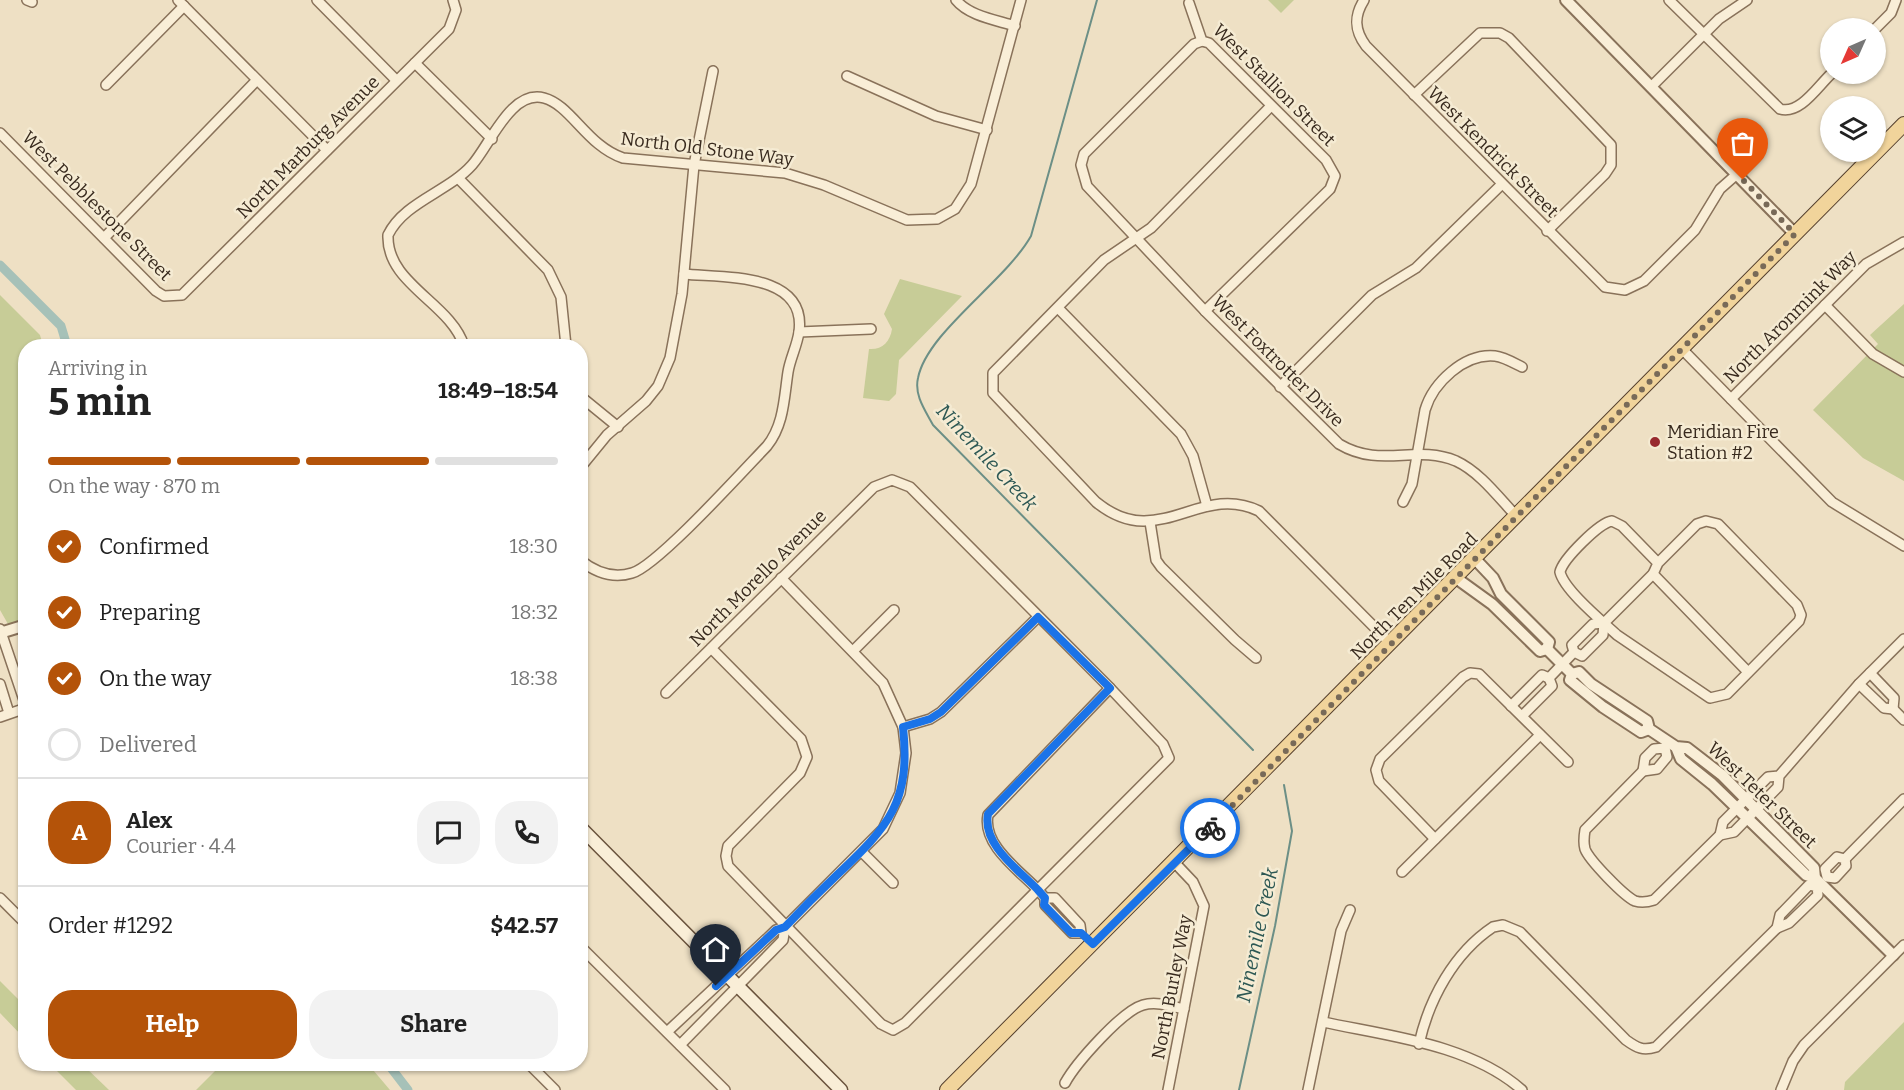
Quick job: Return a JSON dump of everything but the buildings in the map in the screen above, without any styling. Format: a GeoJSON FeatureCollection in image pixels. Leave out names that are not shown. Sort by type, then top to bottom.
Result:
{"type":"FeatureCollection","features":[{"type":"Feature","properties":{"kind":"main road","name":"North Ten Mile Road"},"geometry":{"type":"LineString","coordinates":[[947,1090],[1175,863],[1904,124]]}},
{"type":"Feature","properties":{"kind":"main road"},"geometry":{"type":"LineString","coordinates":[[588,834],[841,1090]]}},
{"type":"Feature","properties":{"kind":"street"},"geometry":{"type":"LineString","coordinates":[[317,0],[396,80]]}},
{"type":"Feature","properties":{"kind":"street","name":"North Marburg Avenue"},"geometry":{"type":"LineString","coordinates":[[174,297],[189,291],[449,29],[456,10],[453,0]]}},
{"type":"Feature","properties":{"kind":"street"},"geometry":{"type":"LineString","coordinates":[[956,0],[962,7],[973,13],[1015,26]]}},
{"type":"Feature","properties":{"kind":"street","name":"North Old Stone Way"},"geometry":{"type":"LineString","coordinates":[[460,339],[451,322],[397,267],[387,248],[388,235],[401,216],[458,178],[473,164],[509,111],[517,104],[532,97],[542,97],[560,107],[591,140],[613,155],[623,158],[785,173],[824,185],[898,218],[928,221],[946,215],[962,202],[971,184],[1021,0]]}},
{"type":"Feature","properties":{"kind":"street","name":"West Kendrick Street"},"geometry":{"type":"LineString","coordinates":[[1364,0],[1359,9],[1357,29],[1366,46],[1597,281],[1615,290],[1635,287],[1644,281],[1695,230],[1720,189],[1737,174]]}},
{"type":"Feature","properties":{"kind":"street"},"geometry":{"type":"LineString","coordinates":[[1566,0],[1795,234]]}},
{"type":"Feature","properties":{"kind":"street"},"geometry":{"type":"LineString","coordinates":[[1669,0],[1773,106],[1786,111],[1799,106],[1821,84]]}},
{"type":"Feature","properties":{"kind":"street"},"geometry":{"type":"LineString","coordinates":[[1651,87],[1719,19],[1747,0]]}},
{"type":"Feature","properties":{"kind":"street"},"geometry":{"type":"LineString","coordinates":[[1886,19],[1892,13],[1896,0]]}},
{"type":"Feature","properties":{"kind":"street"},"geometry":{"type":"LineString","coordinates":[[105,85],[181,3],[327,150]]}},
{"type":"Feature","properties":{"kind":"street","name":"West Stallion Street"},"geometry":{"type":"LineString","coordinates":[[1190,3],[1202,41],[1209,44],[1326,160],[1335,176],[1330,189],[1205,311]]}},
{"type":"Feature","properties":{"kind":"street"},"geometry":{"type":"LineString","coordinates":[[1414,95],[1472,38],[1490,31],[1509,39],[1611,146],[1613,156],[1605,174],[1547,231]]}},
{"type":"Feature","properties":{"kind":"street","name":"West Foxtrotter Drive"},"geometry":{"type":"LineString","coordinates":[[1202,41],[1194,44],[1084,154],[1081,165],[1082,176],[1087,186],[1205,311],[1331,438],[1347,449],[1376,458],[1438,456],[1466,467],[1517,517]]}},
{"type":"Feature","properties":{"kind":"street"},"geometry":{"type":"LineString","coordinates":[[415,63],[492,139]]}},
{"type":"Feature","properties":{"kind":"street"},"geometry":{"type":"LineString","coordinates":[[588,458],[600,442],[646,402],[667,367],[684,274],[694,165],[713,71]]}},
{"type":"Feature","properties":{"kind":"street"},"geometry":{"type":"LineString","coordinates":[[847,76],[936,116],[987,130]]}},
{"type":"Feature","properties":{"kind":"street"},"geometry":{"type":"LineString","coordinates":[[104,238],[257,80]]}},
{"type":"Feature","properties":{"kind":"street"},"geometry":{"type":"LineString","coordinates":[[1271,106],[1137,239],[1119,247],[1104,260],[993,373],[993,393],[1103,508],[1121,518],[1150,522],[1207,506],[1240,504],[1268,518],[1391,644]]}},
{"type":"Feature","properties":{"kind":"street","name":"West Pebblestone Street"},"geometry":{"type":"LineString","coordinates":[[0,133],[156,291],[174,297]]}},
{"type":"Feature","properties":{"kind":"street"},"geometry":{"type":"LineString","coordinates":[[458,178],[548,270],[561,297],[565,339]]}},
{"type":"Feature","properties":{"kind":"street"},"geometry":{"type":"LineString","coordinates":[[1280,387],[1372,295],[1416,268],[1502,184]]}},
{"type":"Feature","properties":{"kind":"street","name":"North Aronmink Way"},"geometry":{"type":"LineString","coordinates":[[1731,399],[1866,264],[1904,242]]}},
{"type":"Feature","properties":{"kind":"street"},"geometry":{"type":"LineString","coordinates":[[588,566],[612,575],[642,569],[767,446],[781,420],[789,369],[799,332],[797,309],[788,295],[775,286],[684,274]]}},
{"type":"Feature","properties":{"kind":"street"},"geometry":{"type":"LineString","coordinates":[[1825,305],[1873,354],[1904,372]]}},
{"type":"Feature","properties":{"kind":"street"},"geometry":{"type":"LineString","coordinates":[[1058,308],[1180,434],[1193,456],[1207,506]]}},
{"type":"Feature","properties":{"kind":"street"},"geometry":{"type":"LineString","coordinates":[[799,332],[871,329]]}},
{"type":"Feature","properties":{"kind":"street"},"geometry":{"type":"LineString","coordinates":[[1681,348],[1839,508],[1904,546]]}},
{"type":"Feature","properties":{"kind":"street"},"geometry":{"type":"LineString","coordinates":[[1403,502],[1412,484],[1428,399],[1439,382],[1464,364],[1484,357],[1496,356],[1522,367]]}},
{"type":"Feature","properties":{"kind":"street"},"geometry":{"type":"LineString","coordinates":[[588,402],[618,426]]}},
{"type":"Feature","properties":{"kind":"street","name":"North Morello Avenue"},"geometry":{"type":"LineString","coordinates":[[666,693],[873,487],[892,480],[910,488],[1038,617]]}},
{"type":"Feature","properties":{"kind":"street"},"geometry":{"type":"LineString","coordinates":[[1604,623],[1603,635],[1582,656],[1574,652],[1572,645],[1593,624],[1604,623],[1653,574],[1658,563],[1697,524],[1706,521],[1719,524],[1797,605],[1801,615],[1797,625],[1727,694],[1720,698],[1710,698],[1651,660],[1604,623],[1565,583],[1560,572],[1563,563],[1601,525],[1612,521],[1622,526],[1658,563]]}},
{"type":"Feature","properties":{"kind":"street"},"geometry":{"type":"LineString","coordinates":[[1150,522],[1156,560],[1161,567],[1235,640],[1256,657]]}},
{"type":"Feature","properties":{"kind":"street","name":"West Teter Street"},"geometry":{"type":"LineString","coordinates":[[1475,559],[1493,578],[1501,594],[1549,642],[1547,649]]}},
{"type":"Feature","properties":{"kind":"street"},"geometry":{"type":"LineString","coordinates":[[1653,574],[1748,672]]}},
{"type":"Feature","properties":{"kind":"street"},"geometry":{"type":"LineString","coordinates":[[667,1032],[776,930],[785,927],[862,852],[883,829],[897,802],[905,763],[903,727],[883,683],[781,578]]}},
{"type":"Feature","properties":{"kind":"street","name":"West Teter Street"},"geometry":{"type":"LineString","coordinates":[[1456,578],[1492,604],[1540,651],[1547,649]]}},
{"type":"Feature","properties":{"kind":"street"},"geometry":{"type":"LineString","coordinates":[[853,651],[894,610]]}},
{"type":"Feature","properties":{"kind":"street"},"geometry":{"type":"LineString","coordinates":[[711,648],[801,739],[807,757],[800,773],[728,846],[726,856],[728,866],[880,1024],[892,1030],[905,1023],[1169,758],[1163,744],[1038,617],[941,712],[930,719],[903,727]]}},
{"type":"Feature","properties":{"kind":"street"},"geometry":{"type":"LineString","coordinates":[[18,627],[0,632],[18,684]]}},
{"type":"Feature","properties":{"kind":"street"},"geometry":{"type":"LineString","coordinates":[[1720,835],[1734,832],[1778,787],[1779,776],[1859,684],[1904,639]]}},
{"type":"Feature","properties":{"kind":"street","name":"West Teter Street"},"geometry":{"type":"LineString","coordinates":[[1547,649],[1572,674],[1579,672],[1591,684],[1647,721],[1649,729],[1737,808],[1806,876],[1820,881]]}},
{"type":"Feature","properties":{"kind":"street"},"geometry":{"type":"LineString","coordinates":[[1550,678],[1574,652]]}},
{"type":"Feature","properties":{"kind":"street"},"geometry":{"type":"LineString","coordinates":[[1436,839],[1379,781],[1376,770],[1380,759],[1470,673],[1479,674],[1568,762]]}},
{"type":"Feature","properties":{"kind":"street"},"geometry":{"type":"LineString","coordinates":[[1870,674],[1894,698],[1893,709]]}},
{"type":"Feature","properties":{"kind":"street"},"geometry":{"type":"LineString","coordinates":[[1511,706],[1542,675],[1550,678]]}},
{"type":"Feature","properties":{"kind":"street"},"geometry":{"type":"LineString","coordinates":[[1522,716],[1552,686],[1550,678]]}},
{"type":"Feature","properties":{"kind":"street"},"geometry":{"type":"LineString","coordinates":[[0,684],[5,715]]}},
{"type":"Feature","properties":{"kind":"street"},"geometry":{"type":"LineString","coordinates":[[1859,684],[1884,708],[1893,709],[1904,720]]}},
{"type":"Feature","properties":{"kind":"street"},"geometry":{"type":"LineString","coordinates":[[1093,944],[1081,933],[1080,925],[1055,898],[1045,898],[991,840],[985,827],[988,814],[1001,798],[1110,688]]}},
{"type":"Feature","properties":{"kind":"street"},"geometry":{"type":"LineString","coordinates":[[1402,872],[1540,735]]}},
{"type":"Feature","properties":{"kind":"street"},"geometry":{"type":"LineString","coordinates":[[1643,771],[1657,769],[1667,758],[1670,746],[1654,749],[1645,759],[1643,771],[1586,830],[1583,840],[1591,858],[1635,900],[1645,902],[1654,900],[1720,835],[1723,822],[1768,777],[1779,776]]}},
{"type":"Feature","properties":{"kind":"street","name":"West Teter Street"},"geometry":{"type":"LineString","coordinates":[[1670,746],[1688,747],[1746,799],[1814,868],[1820,881],[1893,956]]}},
{"type":"Feature","properties":{"kind":"street"},"geometry":{"type":"LineString","coordinates":[[1419,1044],[1430,1006],[1450,970],[1485,933],[1503,926],[1520,932],[1635,1047],[1645,1050],[1656,1047],[1777,928],[1780,915],[1809,885],[1835,878],[1846,867],[1845,860],[1904,799]]}},
{"type":"Feature","properties":{"kind":"street"},"geometry":{"type":"LineString","coordinates":[[862,852],[893,883]]}},
{"type":"Feature","properties":{"kind":"street","name":"North Burley Way"},"geometry":{"type":"LineString","coordinates":[[1168,1090],[1204,906],[1193,882],[1175,863]]}},
{"type":"Feature","properties":{"kind":"street"},"geometry":{"type":"LineString","coordinates":[[0,898],[18,916]]}},
{"type":"Feature","properties":{"kind":"street"},"geometry":{"type":"LineString","coordinates":[[1308,1090],[1341,932],[1350,910]]}},
{"type":"Feature","properties":{"kind":"street"},"geometry":{"type":"LineString","coordinates":[[680,1045],[783,940],[785,927]]}},
{"type":"Feature","properties":{"kind":"street"},"geometry":{"type":"LineString","coordinates":[[1780,1090],[1793,1061],[1804,1045],[1904,945]]}},
{"type":"Feature","properties":{"kind":"street"},"geometry":{"type":"LineString","coordinates":[[588,954],[724,1090]]}},
{"type":"Feature","properties":{"kind":"street"},"geometry":{"type":"LineString","coordinates":[[1065,1083],[1075,1065],[1136,1007],[1156,1004],[1184,1009]]}},
{"type":"Feature","properties":{"kind":"street"},"geometry":{"type":"LineString","coordinates":[[1323,1022],[1419,1044],[1478,1063],[1522,1090]]}},
{"type":"Feature","properties":{"kind":"street"},"geometry":{"type":"LineString","coordinates":[[536,1071],[555,1090]]}},
{"type":"Feature","properties":{"kind":"green space"},"geometry":{"type":"Polygon","coordinates":[[[1268,0],[1294,0],[1281,13],[1268,0]]]}},
{"type":"Feature","properties":{"kind":"green space"},"geometry":{"type":"Polygon","coordinates":[[[900,279],[962,296],[899,360],[896,394],[889,401],[863,398],[869,349],[881,347],[889,338],[892,329],[884,314],[900,279]]]}},
{"type":"Feature","properties":{"kind":"green space"},"geometry":{"type":"Polygon","coordinates":[[[0,295],[40,335],[41,339],[18,339],[18,621],[8,624],[0,610],[0,295]]]}},
{"type":"Feature","properties":{"kind":"green space"},"geometry":{"type":"Polygon","coordinates":[[[1904,304],[1904,481],[1863,458],[1813,410],[1878,344],[1870,335],[1904,304]]]}},
{"type":"Feature","properties":{"kind":"green space"},"geometry":{"type":"Polygon","coordinates":[[[0,981],[18,999],[18,1032],[0,1013],[0,981]]]}},
{"type":"Feature","properties":{"kind":"green space"},"geometry":{"type":"Polygon","coordinates":[[[1904,1022],[1904,1090],[1844,1090],[1845,1082],[1904,1022]]]}},
{"type":"Feature","properties":{"kind":"green space"},"geometry":{"type":"Polygon","coordinates":[[[57,1071],[89,1071],[109,1090],[76,1090],[57,1071]]]}},
{"type":"Feature","properties":{"kind":"green space"},"geometry":{"type":"Polygon","coordinates":[[[215,1071],[374,1071],[390,1090],[196,1090],[215,1071]]]}},
{"type":"Feature","properties":{"kind":"waterway","name":"Ninemile Creek"},"geometry":{"type":"LineString","coordinates":[[1097,0],[1031,236],[1004,271],[936,343],[924,361],[918,378],[918,390],[921,402],[933,425],[1253,750]]}},
{"type":"Feature","properties":{"kind":"waterway"},"geometry":{"type":"LineString","coordinates":[[0,265],[61,326],[65,339]]}},
{"type":"Feature","properties":{"kind":"waterway","name":"Ninemile Creek"},"geometry":{"type":"LineString","coordinates":[[1239,1090],[1275,926],[1292,831],[1284,785]]}},
{"type":"Feature","properties":{"kind":"waterway"},"geometry":{"type":"LineString","coordinates":[[393,1071],[408,1090]]}},
{"type":"Feature","properties":{"kind":"way so far"},"geometry":{"type":"LineString","coordinates":[[1210,828],[1795,234],[1743,180]]}},
{"type":"Feature","properties":{"kind":"place","name":"Meridian Fire Station #2"},"geometry":{"type":"Point","coordinates":[1655,442]}},
{"type":"Feature","properties":{"kind":"route"},"geometry":{"type":"LineString","coordinates":[[716,986],[776,930],[785,927],[883,829],[893,812],[903,783],[906,753],[903,727],[930,719],[941,712],[1038,617],[1110,688],[988,814],[985,827],[991,840],[1045,898],[1044,905],[1071,933],[1081,933],[1093,944],[1210,828]]}}]}
